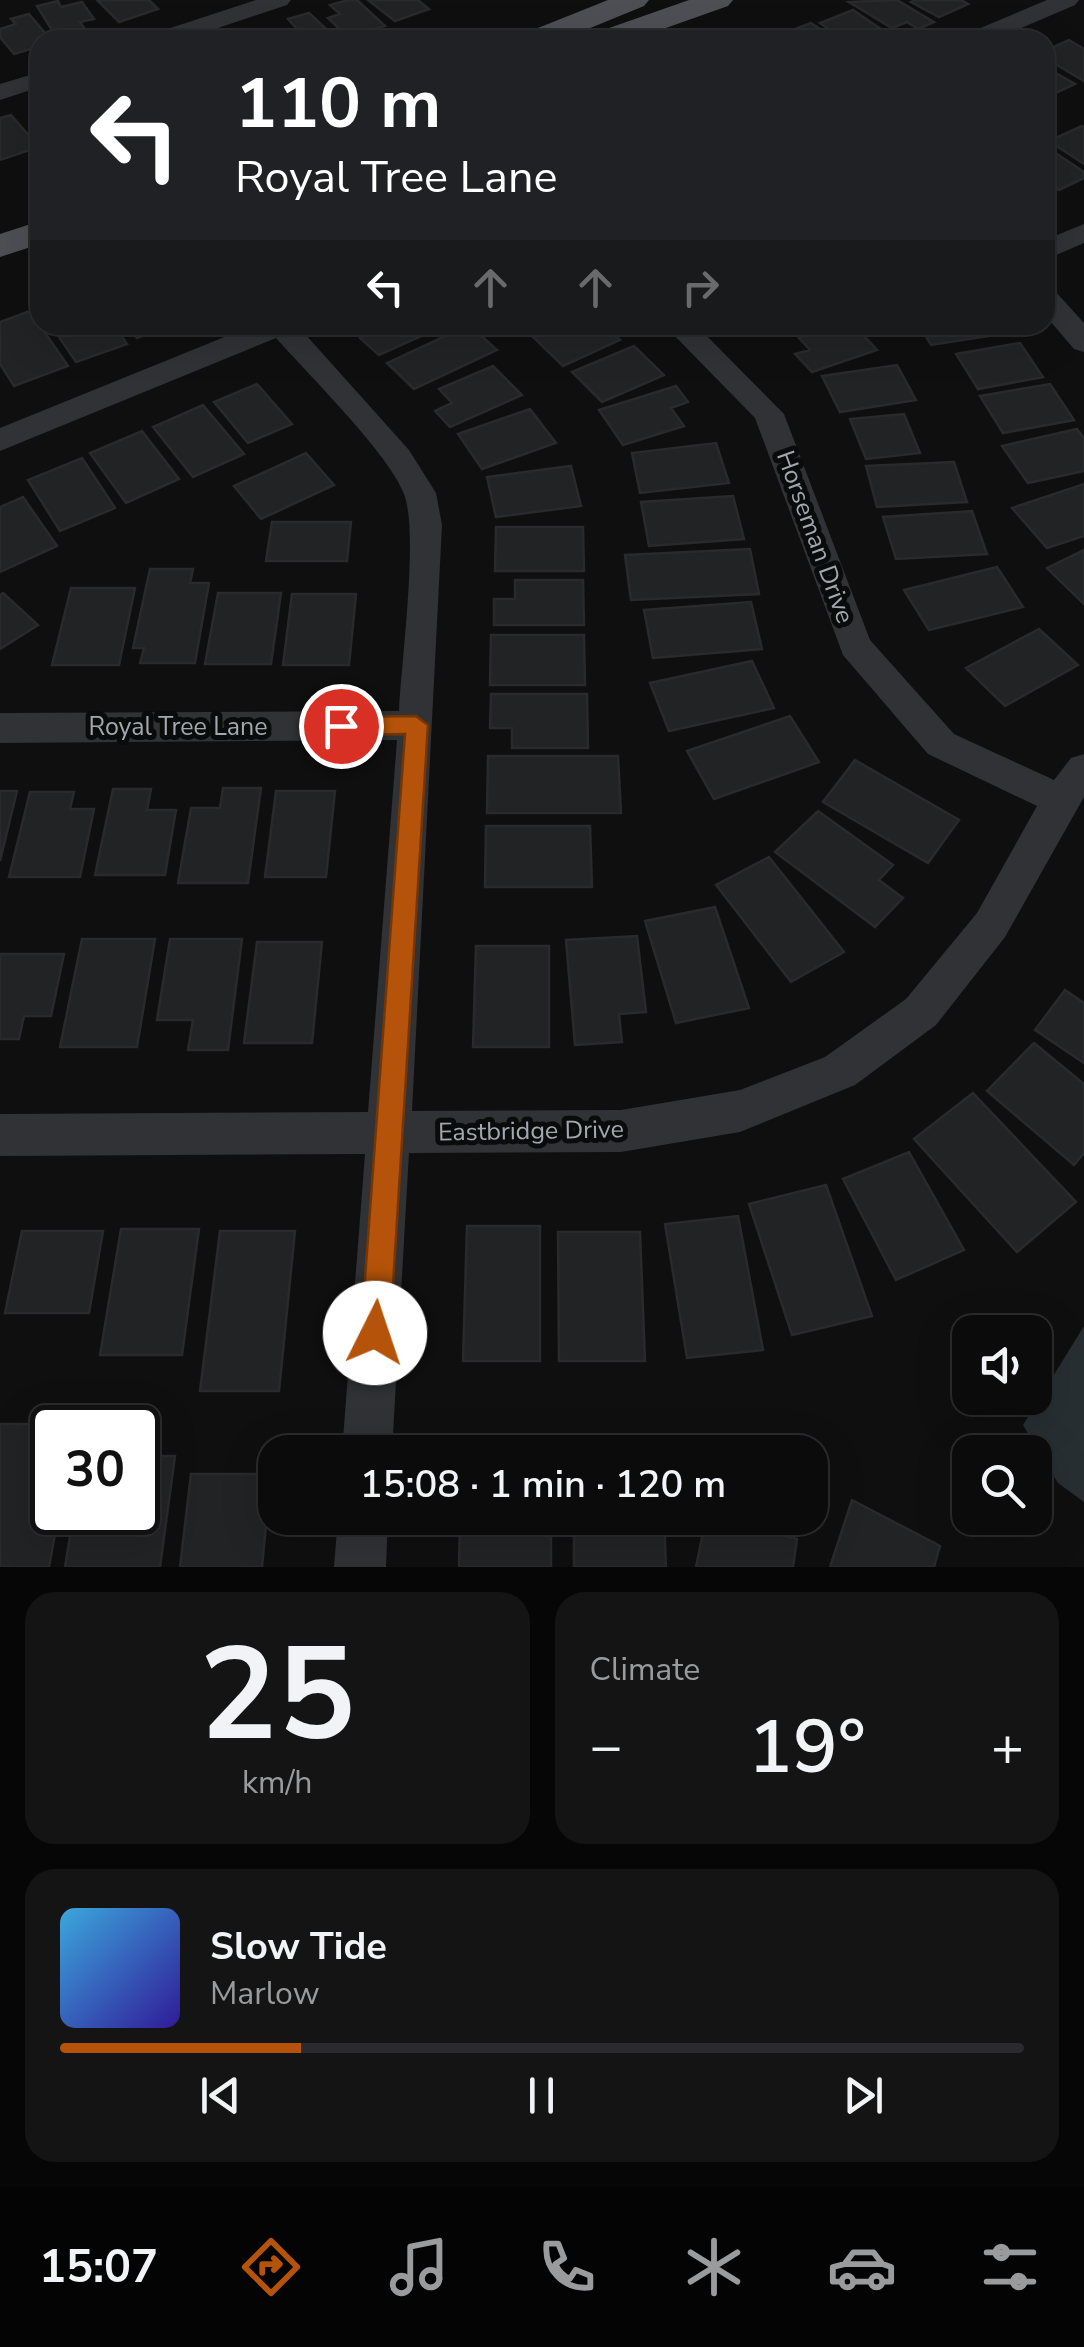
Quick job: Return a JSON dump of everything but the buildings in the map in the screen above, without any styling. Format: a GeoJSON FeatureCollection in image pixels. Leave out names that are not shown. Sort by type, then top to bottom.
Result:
{"type":"FeatureCollection","features":[{"type":"Feature","properties":{"kind":"main road"},"geometry":{"type":"LineString","coordinates":[[559,30],[634,0]]}},
{"type":"Feature","properties":{"kind":"main road"},"geometry":{"type":"LineString","coordinates":[[632,30],[718,0]]}},
{"type":"Feature","properties":{"kind":"main road"},"geometry":{"type":"LineString","coordinates":[[0,246],[30,236]]}},
{"type":"Feature","properties":{"kind":"street"},"geometry":{"type":"LineString","coordinates":[[188,30],[279,0]]}},
{"type":"Feature","properties":{"kind":"street"},"geometry":{"type":"LineString","coordinates":[[996,30],[1066,0]]}},
{"type":"Feature","properties":{"kind":"street"},"geometry":{"type":"LineString","coordinates":[[0,92],[30,82]]}},
{"type":"Feature","properties":{"kind":"street"},"geometry":{"type":"LineString","coordinates":[[1055,245],[1084,232]]}},
{"type":"Feature","properties":{"kind":"street"},"geometry":{"type":"LineString","coordinates":[[1055,308],[1084,342]]}},
{"type":"Feature","properties":{"kind":"street"},"geometry":{"type":"LineString","coordinates":[[0,440],[256,335]]}},
{"type":"Feature","properties":{"kind":"street"},"geometry":{"type":"LineString","coordinates":[[289,335],[398,458],[420,493],[426,525],[369,1435]]}},
{"type":"Feature","properties":{"kind":"street","name":"Horseman Drive"},"geometry":{"type":"LineString","coordinates":[[689,335],[769,414],[855,646],[941,744],[1072,784]]}},
{"type":"Feature","properties":{"kind":"street","name":"Royal Tree Lane"},"geometry":{"type":"LineString","coordinates":[[0,728],[416,725]]}},
{"type":"Feature","properties":{"kind":"street","name":"Eastbridge Drive"},"geometry":{"type":"LineString","coordinates":[[0,1135],[621,1131],[740,1111],[840,1071],[921,1012],[980,940],[1072,784]]}},
{"type":"Feature","properties":{"kind":"street"},"geometry":{"type":"LineString","coordinates":[[360,1567],[362,1535]]}},
{"type":"Feature","properties":{"kind":"shaded area"},"geometry":{"type":"Polygon","coordinates":[[[1084,1326],[1084,1502],[1058,1483],[1052,1473],[1052,1435],[1029,1435],[1023,1425],[1029,1415],[1052,1415],[1052,1378],[1084,1326]]]}},
{"type":"Feature","properties":{"kind":"route"},"geometry":{"type":"LineString","coordinates":[[341,726],[416,725],[375,1333]]}}]}
